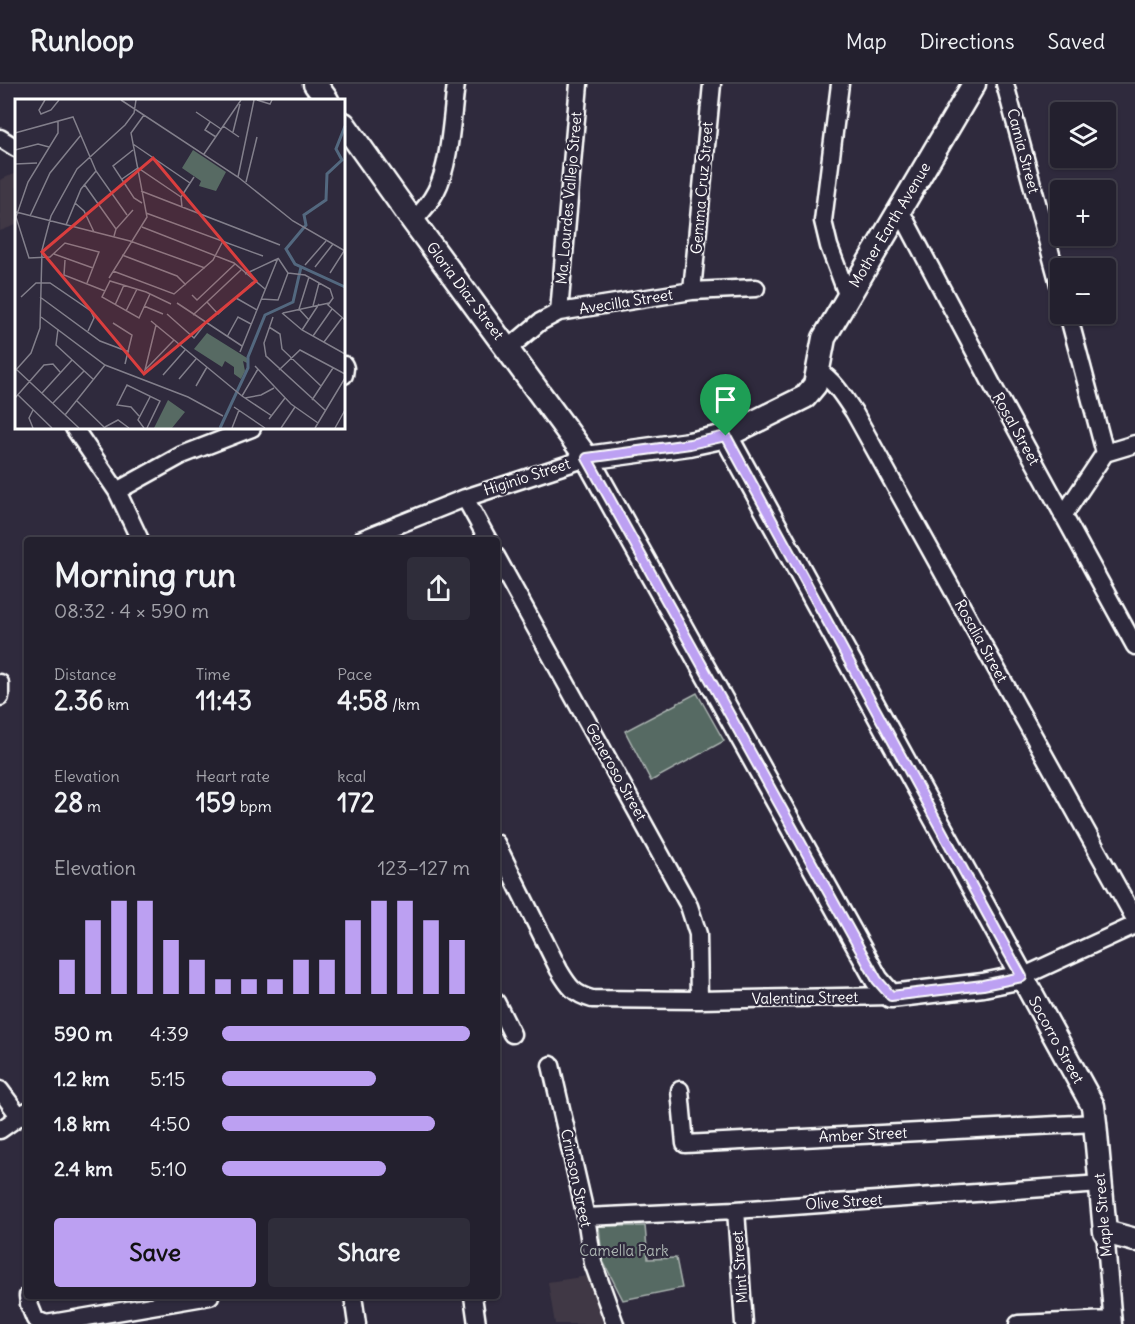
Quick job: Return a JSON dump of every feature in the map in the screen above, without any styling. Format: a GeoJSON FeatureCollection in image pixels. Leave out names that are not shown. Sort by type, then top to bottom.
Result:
{"type":"FeatureCollection","features":[{"type":"Feature","properties":{"kind":"street"},"geometry":{"type":"LineString","coordinates":[[315,84],[326,99]]}},
{"type":"Feature","properties":{"kind":"street"},"geometry":{"type":"LineString","coordinates":[[413,221],[429,204],[438,189],[444,170],[456,84]]}},
{"type":"Feature","properties":{"kind":"street","name":"Ma. Lourdes Vallejo Street"},"geometry":{"type":"LineString","coordinates":[[559,312],[579,84]]}},
{"type":"Feature","properties":{"kind":"street","name":"Gemma Cruz Street"},"geometry":{"type":"LineString","coordinates":[[692,291],[711,84]]}},
{"type":"Feature","properties":{"kind":"street"},"geometry":{"type":"LineString","coordinates":[[840,84],[823,221],[829,246],[848,297]]}},
{"type":"Feature","properties":{"kind":"street","name":"Mother Earth Avenue"},"geometry":{"type":"LineString","coordinates":[[819,371],[824,338],[974,84]]}},
{"type":"Feature","properties":{"kind":"street","name":"Camia Street"},"geometry":{"type":"LineString","coordinates":[[1005,84],[1052,258]]}},
{"type":"Feature","properties":{"kind":"street","name":"Gloria Diaz Street"},"geometry":{"type":"LineString","coordinates":[[345,125],[587,458],[860,951],[877,980],[891,996]]}},
{"type":"Feature","properties":{"kind":"street"},"geometry":{"type":"LineString","coordinates":[[0,138],[15,147]]}},
{"type":"Feature","properties":{"kind":"street","name":"Rosal Street"},"geometry":{"type":"LineString","coordinates":[[900,210],[993,388],[1135,646]]}},
{"type":"Feature","properties":{"kind":"street","name":"Avecilla Street"},"geometry":{"type":"LineString","coordinates":[[507,349],[540,322],[559,312],[692,291],[756,288]]}},
{"type":"Feature","properties":{"kind":"street"},"geometry":{"type":"LineString","coordinates":[[1071,324],[1104,453]]}},
{"type":"Feature","properties":{"kind":"street","name":"Higinio Street"},"geometry":{"type":"LineString","coordinates":[[368,537],[465,498],[587,458],[690,444],[726,436],[805,397],[815,385],[819,371]]}},
{"type":"Feature","properties":{"kind":"street","name":"Rosalia Street"},"geometry":{"type":"LineString","coordinates":[[819,371],[829,377],[839,388],[854,412],[1135,918]]}},
{"type":"Feature","properties":{"kind":"street"},"geometry":{"type":"LineString","coordinates":[[76,429],[117,491],[139,537]]}},
{"type":"Feature","properties":{"kind":"street"},"geometry":{"type":"LineString","coordinates":[[117,491],[225,432],[245,429]]}},
{"type":"Feature","properties":{"kind":"street","name":"Socorro Street"},"geometry":{"type":"LineString","coordinates":[[726,436],[1022,977],[1094,1115]]}},
{"type":"Feature","properties":{"kind":"street"},"geometry":{"type":"LineString","coordinates":[[1063,516],[1104,453],[1135,444]]}},
{"type":"Feature","properties":{"kind":"street"},"geometry":{"type":"LineString","coordinates":[[465,498],[486,537]]}},
{"type":"Feature","properties":{"kind":"street","name":"Generoso Street"},"geometry":{"type":"LineString","coordinates":[[500,563],[689,906],[698,934],[699,1000]]}},
{"type":"Feature","properties":{"kind":"street"},"geometry":{"type":"LineString","coordinates":[[0,683],[0,697]]}},
{"type":"Feature","properties":{"kind":"street","name":"Valentina Street"},"geometry":{"type":"LineString","coordinates":[[500,851],[559,970],[572,990],[592,999],[699,1000],[891,996],[983,985],[1022,977],[1135,925]]}},
{"type":"Feature","properties":{"kind":"street"},"geometry":{"type":"LineString","coordinates":[[500,1010],[512,1034]]}},
{"type":"Feature","properties":{"kind":"street","name":"Crimson Street"},"geometry":{"type":"LineString","coordinates":[[551,1065],[586,1217],[594,1263],[615,1324]]}},
{"type":"Feature","properties":{"kind":"street"},"geometry":{"type":"LineString","coordinates":[[0,1090],[24,1114],[0,1130]]}},
{"type":"Feature","properties":{"kind":"street","name":"Amber Street"},"geometry":{"type":"LineString","coordinates":[[680,1090],[685,1144],[1094,1115]]}},
{"type":"Feature","properties":{"kind":"street","name":"Maple Street"},"geometry":{"type":"LineString","coordinates":[[1094,1115],[1112,1322]]}},
{"type":"Feature","properties":{"kind":"street","name":"Olive Street"},"geometry":{"type":"LineString","coordinates":[[586,1217],[736,1210],[1101,1184]]}},
{"type":"Feature","properties":{"kind":"street","name":"Mint Street"},"geometry":{"type":"LineString","coordinates":[[736,1210],[744,1324]]}},
{"type":"Feature","properties":{"kind":"street"},"geometry":{"type":"LineString","coordinates":[[1105,1232],[1135,1240]]}},
{"type":"Feature","properties":{"kind":"street"},"geometry":{"type":"LineString","coordinates":[[28,1299],[35,1319],[46,1324],[192,1299]]}},
{"type":"Feature","properties":{"kind":"street"},"geometry":{"type":"LineString","coordinates":[[353,1299],[357,1324]]}},
{"type":"Feature","properties":{"kind":"street"},"geometry":{"type":"LineString","coordinates":[[473,1299],[477,1324]]}},
{"type":"Feature","properties":{"kind":"street"},"geometry":{"type":"LineString","coordinates":[[1018,1324],[1112,1322]]}},
{"type":"Feature","properties":{"kind":"shaded area"},"geometry":{"type":"Polygon","coordinates":[[[15,173],[15,225],[0,231],[0,180],[15,173]]]}},
{"type":"Feature","properties":{"kind":"shaded area"},"geometry":{"type":"Polygon","coordinates":[[[588,1276],[599,1302],[604,1324],[555,1324],[548,1282],[588,1276]]]}},
{"type":"Feature","properties":{"kind":"green space"},"geometry":{"type":"Polygon","coordinates":[[[697,693],[724,741],[651,781],[625,731],[697,693]]]}},
{"type":"Feature","properties":{"kind":"green space","name":"Camella Park"},"geometry":{"type":"Polygon","coordinates":[[[599,1226],[645,1226],[648,1259],[676,1258],[682,1288],[623,1300],[602,1259],[599,1226]]]}},
{"type":"Feature","properties":{"kind":"route"},"geometry":{"type":"LineString","coordinates":[[726,436],[1022,977],[983,985],[891,996],[877,980],[587,458],[690,444],[726,436]]}}]}
